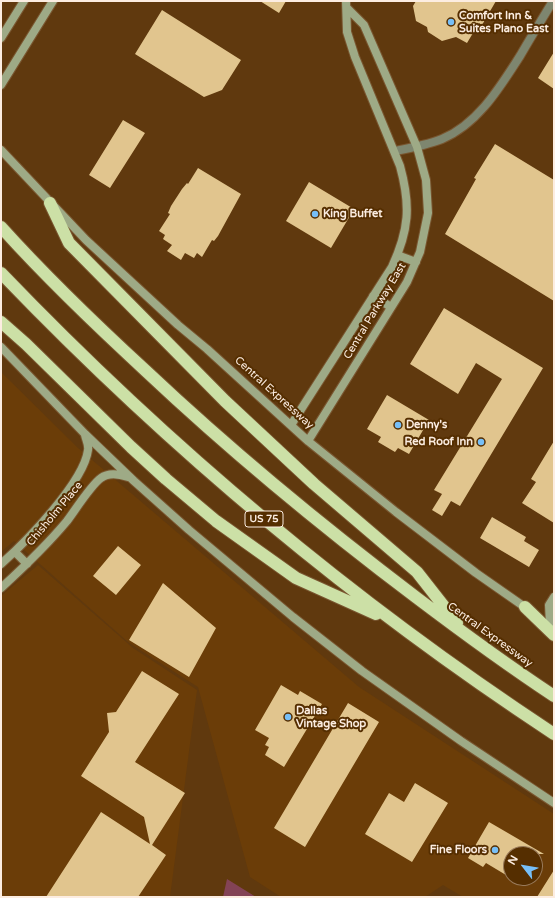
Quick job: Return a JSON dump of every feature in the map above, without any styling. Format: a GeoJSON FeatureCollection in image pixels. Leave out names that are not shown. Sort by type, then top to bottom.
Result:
{"type":"FeatureCollection","features":[{"type":"Feature","properties":{"kind":"highway"},"geometry":{"type":"LineString","coordinates":[[50,203],[70,243],[225,401],[314,484],[416,572],[468,636]]}},
{"type":"Feature","properties":{"kind":"highway","name":"Central Expressway"},"geometry":{"type":"LineString","coordinates":[[1,227],[114,341],[247,463],[357,553],[468,636],[554,696]]}},
{"type":"Feature","properties":{"kind":"highway","name":"US 75"},"geometry":{"type":"LineString","coordinates":[[1,273],[93,365],[194,459],[290,540],[393,621],[470,677],[554,734]]}},
{"type":"Feature","properties":{"kind":"highway"},"geometry":{"type":"LineString","coordinates":[[1,322],[26,344],[166,480],[216,521],[296,578],[393,621]]}},
{"type":"Feature","properties":{"kind":"highway"},"geometry":{"type":"LineString","coordinates":[[524,607],[553,628]]}},
{"type":"Feature","properties":{"kind":"main road"},"geometry":{"type":"LineString","coordinates":[[1,38],[24,1]]}},
{"type":"Feature","properties":{"kind":"main road"},"geometry":{"type":"LineString","coordinates":[[2,83],[53,1]]}},
{"type":"Feature","properties":{"kind":"main road","name":"Central Parkway East"},"geometry":{"type":"LineString","coordinates":[[308,441],[407,282],[420,252],[428,213],[426,180],[417,147],[364,26],[347,5]]}},
{"type":"Feature","properties":{"kind":"main road","name":"Central Parkway East"},"geometry":{"type":"LineString","coordinates":[[291,426],[392,267],[404,234],[407,217],[405,184],[395,151],[355,57],[347,32],[347,5]]}},
{"type":"Feature","properties":{"kind":"main road","name":"Central Expressway"},"geometry":{"type":"LineString","coordinates":[[1,150],[78,232],[178,325],[308,441],[396,512],[476,573],[524,607]]}},
{"type":"Feature","properties":{"kind":"main road"},"geometry":{"type":"LineString","coordinates":[[397,255],[416,262]]}},
{"type":"Feature","properties":{"kind":"main road"},"geometry":{"type":"LineString","coordinates":[[373,296],[391,307]]}},
{"type":"Feature","properties":{"kind":"main road"},"geometry":{"type":"LineString","coordinates":[[1,347],[85,434],[134,481],[189,530],[256,586],[362,671],[461,741],[554,803]]}},
{"type":"Feature","properties":{"kind":"main road","name":"Chisholm Place"},"geometry":{"type":"LineString","coordinates":[[1,564],[33,533],[68,491],[84,464],[89,448],[85,434]]}},
{"type":"Feature","properties":{"kind":"main road","name":"Chisholm Place"},"geometry":{"type":"LineString","coordinates":[[1,588],[27,564],[67,521],[102,477],[118,474],[134,481]]}},
{"type":"Feature","properties":{"kind":"main road"},"geometry":{"type":"LineString","coordinates":[[15,552],[27,564]]}},
{"type":"Feature","properties":{"kind":"main road"},"geometry":{"type":"LineString","coordinates":[[553,628],[549,605],[554,597]]}},
{"type":"Feature","properties":{"kind":"street"},"geometry":{"type":"LineString","coordinates":[[395,151],[417,147],[443,139],[462,128],[485,106],[498,90],[553,1]]}},
{"type":"Feature","properties":{"kind":"shaded area"},"geometry":{"type":"Polygon","coordinates":[[[1,372],[78,448],[359,687],[554,814],[554,897],[463,897],[443,885],[425,897],[281,897],[250,877],[198,687],[128,642],[14,541],[1,552],[1,372]]]}},
{"type":"Feature","properties":{"kind":"shaded area"},"geometry":{"type":"Polygon","coordinates":[[[38,565],[133,648],[197,690],[170,897],[1,897],[1,596],[38,565]]]}},
{"type":"Feature","properties":{"kind":"shaded area"},"geometry":{"type":"Polygon","coordinates":[[[227,879],[256,897],[223,897],[227,879]]]}},
{"type":"Feature","properties":{"kind":"building"},"geometry":{"type":"Polygon","coordinates":[[[260,1],[286,1],[279,13],[260,1]]]}},
{"type":"Feature","properties":{"kind":"building","name":"Comfort Inn & Suites Plano East"},"geometry":{"type":"Polygon","coordinates":[[[416,1],[496,1],[482,25],[479,23],[467,43],[456,37],[442,41],[428,32],[427,27],[416,21],[413,6],[416,1]]]}},
{"type":"Feature","properties":{"kind":"building"},"geometry":{"type":"Polygon","coordinates":[[[162,10],[241,60],[222,90],[204,97],[135,54],[162,10]]]}},
{"type":"Feature","properties":{"kind":"building"},"geometry":{"type":"Polygon","coordinates":[[[554,52],[554,89],[538,78],[554,52]]]}},
{"type":"Feature","properties":{"kind":"building"},"geometry":{"type":"Polygon","coordinates":[[[123,120],[145,133],[110,188],[89,175],[123,120]]]}},
{"type":"Feature","properties":{"kind":"building"},"geometry":{"type":"Polygon","coordinates":[[[495,144],[554,180],[554,301],[445,234],[476,179],[474,178],[495,144]]]}},
{"type":"Feature","properties":{"kind":"building"},"geometry":{"type":"Polygon","coordinates":[[[198,168],[241,194],[218,236],[214,241],[212,240],[202,257],[197,253],[194,258],[185,253],[181,260],[167,251],[172,245],[163,239],[165,235],[159,231],[170,214],[168,213],[171,206],[198,168]]]}},
{"type":"Feature","properties":{"kind":"building"},"geometry":{"type":"Polygon","coordinates":[[[309,182],[354,209],[331,248],[286,221],[309,182]]]}},
{"type":"Feature","properties":{"kind":"building","name":"Red Roof Inn"},"geometry":{"type":"Polygon","coordinates":[[[444,308],[543,368],[460,506],[451,501],[442,516],[432,510],[442,494],[434,490],[502,379],[476,363],[458,394],[410,364],[444,308]]]}},
{"type":"Feature","properties":{"kind":"building","name":"Denny's"},"geometry":{"type":"Polygon","coordinates":[[[387,395],[429,420],[409,454],[398,448],[395,452],[378,442],[381,437],[367,429],[387,395]]]}},
{"type":"Feature","properties":{"kind":"building"},"geometry":{"type":"Polygon","coordinates":[[[554,441],[554,523],[522,503],[536,482],[531,479],[554,441]]]}},
{"type":"Feature","properties":{"kind":"building"},"geometry":{"type":"Polygon","coordinates":[[[492,517],[526,537],[524,541],[539,550],[529,567],[480,538],[492,517]]]}},
{"type":"Feature","properties":{"kind":"building"},"geometry":{"type":"Polygon","coordinates":[[[118,546],[141,565],[116,595],[93,576],[118,546]]]}},
{"type":"Feature","properties":{"kind":"building"},"geometry":{"type":"Polygon","coordinates":[[[163,583],[216,628],[189,677],[129,640],[163,583]]]}},
{"type":"Feature","properties":{"kind":"building"},"geometry":{"type":"Polygon","coordinates":[[[142,671],[179,694],[135,762],[185,793],[152,845],[166,855],[138,897],[46,897],[101,812],[150,844],[144,817],[81,776],[109,732],[107,713],[116,712],[142,671]]]}},
{"type":"Feature","properties":{"kind":"building","name":"Dallas Vintage Shop"},"geometry":{"type":"Polygon","coordinates":[[[281,685],[298,695],[300,691],[322,704],[284,767],[265,755],[269,747],[265,745],[269,738],[255,730],[281,685]]]}},
{"type":"Feature","properties":{"kind":"building"},"geometry":{"type":"Polygon","coordinates":[[[348,703],[379,722],[305,847],[274,828],[348,703]]]}},
{"type":"Feature","properties":{"kind":"building"},"geometry":{"type":"Polygon","coordinates":[[[415,783],[448,803],[412,862],[365,834],[389,793],[404,802],[415,783]]]}},
{"type":"Feature","properties":{"kind":"building"},"geometry":{"type":"Polygon","coordinates":[[[489,822],[530,846],[503,846],[503,873],[486,863],[483,867],[468,858],[489,822]]]}},
{"type":"Feature","properties":{"kind":"building"},"geometry":{"type":"Polygon","coordinates":[[[554,870],[554,897],[537,897],[554,870]]]}},
{"type":"Feature","properties":{"kind":"place","name":"Comfort Inn & Suites Plano East"},"geometry":{"type":"Point","coordinates":[451,22]}},
{"type":"Feature","properties":{"kind":"place","name":"King Buffet"},"geometry":{"type":"Point","coordinates":[315,214]}},
{"type":"Feature","properties":{"kind":"place","name":"Denny's"},"geometry":{"type":"Point","coordinates":[398,425]}},
{"type":"Feature","properties":{"kind":"place","name":"Red Roof Inn"},"geometry":{"type":"Point","coordinates":[481,442]}},
{"type":"Feature","properties":{"kind":"place","name":"Dallas Vintage Shop"},"geometry":{"type":"Point","coordinates":[288,717]}},
{"type":"Feature","properties":{"kind":"place","name":"Fine Floors"},"geometry":{"type":"Point","coordinates":[495,850]}}]}
